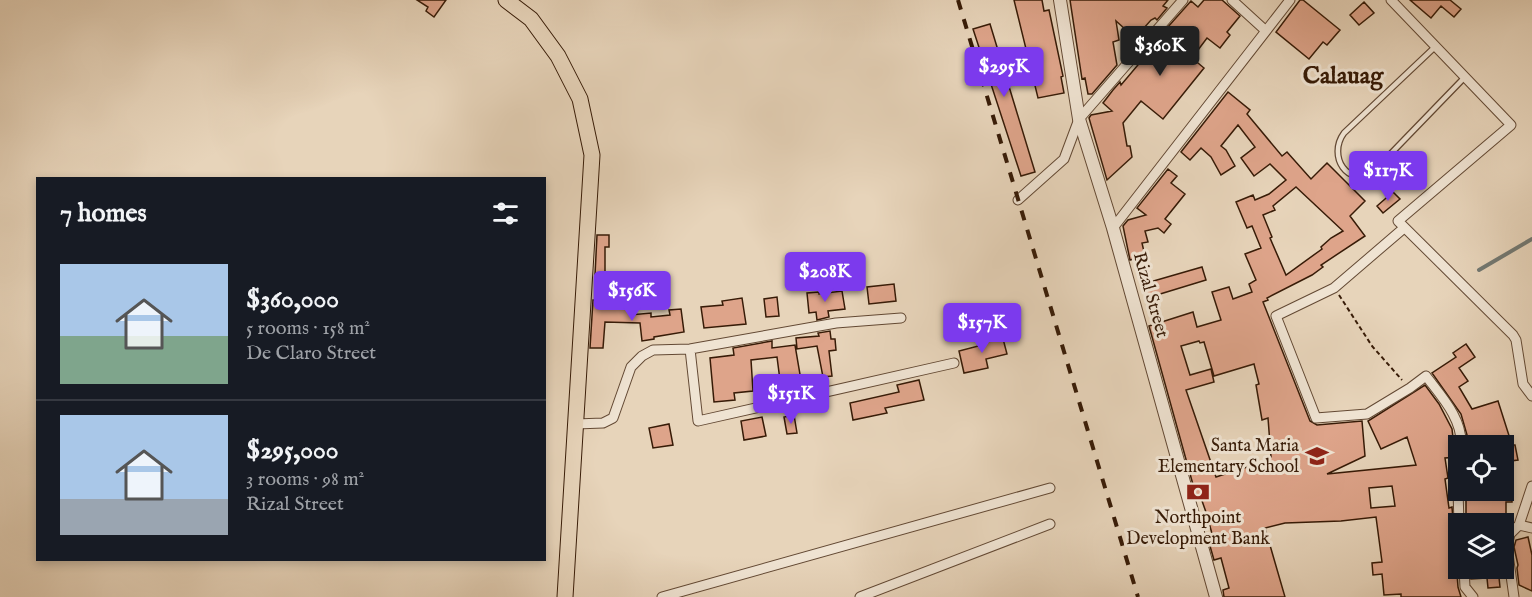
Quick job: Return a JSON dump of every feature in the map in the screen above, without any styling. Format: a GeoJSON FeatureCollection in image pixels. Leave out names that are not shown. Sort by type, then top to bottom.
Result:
{"type":"FeatureCollection","features":[{"type":"Feature","properties":{"kind":"highway"},"geometry":{"type":"LineString","coordinates":[[506,0],[531,19],[558,56],[580,99],[592,155],[565,597]]}},
{"type":"Feature","properties":{"kind":"street","name":"Rizal Street"},"geometry":{"type":"LineString","coordinates":[[1060,0],[1079,119],[1113,228],[1216,597]]}},
{"type":"Feature","properties":{"kind":"street"},"geometry":{"type":"LineString","coordinates":[[1018,200],[1064,159],[1079,119],[1183,0]]}},
{"type":"Feature","properties":{"kind":"street"},"geometry":{"type":"LineString","coordinates":[[1232,0],[1266,31]]}},
{"type":"Feature","properties":{"kind":"street"},"geometry":{"type":"LineString","coordinates":[[1113,228],[1290,0]]}},
{"type":"Feature","properties":{"kind":"street"},"geometry":{"type":"LineString","coordinates":[[1391,0],[1510,125],[1398,221],[1513,335],[1516,339],[1523,384],[1532,396]]}},
{"type":"Feature","properties":{"kind":"street"},"geometry":{"type":"LineString","coordinates":[[1404,228],[1334,288],[1276,316],[1316,418],[1367,414],[1426,376],[1452,413],[1462,435]]}},
{"type":"Feature","properties":{"kind":"street"},"geometry":{"type":"LineString","coordinates":[[576,424],[603,423],[613,418],[631,367],[642,356],[653,351],[690,349],[836,323],[901,318]]}},
{"type":"Feature","properties":{"kind":"street"},"geometry":{"type":"LineString","coordinates":[[690,349],[698,421],[954,363]]}},
{"type":"Feature","properties":{"kind":"street"},"geometry":{"type":"LineString","coordinates":[[1514,597],[1507,547],[1510,534],[1519,525],[1532,486]]}},
{"type":"Feature","properties":{"kind":"street"},"geometry":{"type":"LineString","coordinates":[[663,597],[1050,488]]}},
{"type":"Feature","properties":{"kind":"street"},"geometry":{"type":"LineString","coordinates":[[860,597],[1050,524]]}},
{"type":"Feature","properties":{"kind":"street"},"geometry":{"type":"LineString","coordinates":[[1519,525],[1532,528]]}},
{"type":"Feature","properties":{"kind":"street"},"geometry":{"type":"LineString","coordinates":[[1465,579],[1466,587],[1473,597]]}},
{"type":"Feature","properties":{"kind":"lane"},"geometry":{"type":"LineString","coordinates":[[1436,46],[1344,132],[1339,139],[1337,156],[1345,170],[1360,176],[1374,171],[1464,78]]}},
{"type":"Feature","properties":{"kind":"path"},"geometry":{"type":"LineString","coordinates":[[1334,288],[1372,346],[1410,388]]}},
{"type":"Feature","properties":{"kind":"building"},"geometry":{"type":"Polygon","coordinates":[[[417,0],[446,0],[434,17],[426,11],[428,7],[417,0]]]}},
{"type":"Feature","properties":{"kind":"building"},"geometry":{"type":"Polygon","coordinates":[[[1014,0],[1042,0],[1044,11],[1049,10],[1063,76],[1061,77],[1064,93],[1038,98],[1014,0]]]}},
{"type":"Feature","properties":{"kind":"building"},"geometry":{"type":"Polygon","coordinates":[[[1070,0],[1168,0],[1163,6],[1167,8],[1157,20],[1155,18],[1151,20],[1135,38],[1116,21],[1119,40],[1113,42],[1117,65],[1092,94],[1088,94],[1085,78],[1082,79],[1070,0]]]}},
{"type":"Feature","properties":{"kind":"building"},"geometry":{"type":"Polygon","coordinates":[[[1204,0],[1222,0],[1240,16],[1227,32],[1230,35],[1220,48],[1207,38],[1192,58],[1204,68],[1163,119],[1141,101],[1123,123],[1127,146],[1130,146],[1132,157],[1107,180],[1089,118],[1091,115],[1112,111],[1103,103],[1113,90],[1120,82],[1121,85],[1149,54],[1169,30],[1167,28],[1191,1],[1198,7],[1204,0]]]}},
{"type":"Feature","properties":{"kind":"building"},"geometry":{"type":"Polygon","coordinates":[[[1300,0],[1340,30],[1327,45],[1323,42],[1309,59],[1276,32],[1300,0]]]}},
{"type":"Feature","properties":{"kind":"building"},"geometry":{"type":"Polygon","coordinates":[[[1410,0],[1450,0],[1461,9],[1454,17],[1441,6],[1431,18],[1410,0]]]}},
{"type":"Feature","properties":{"kind":"building"},"geometry":{"type":"Polygon","coordinates":[[[1364,2],[1374,13],[1359,25],[1350,15],[1364,2]]]}},
{"type":"Feature","properties":{"kind":"building"},"geometry":{"type":"Polygon","coordinates":[[[990,24],[1035,172],[1021,176],[973,29],[990,24]]]}},
{"type":"Feature","properties":{"kind":"building"},"geometry":{"type":"Polygon","coordinates":[[[1228,92],[1250,110],[1247,114],[1282,156],[1287,152],[1311,179],[1327,163],[1365,201],[1350,216],[1365,236],[1321,265],[1323,267],[1312,275],[1263,302],[1310,421],[1317,425],[1362,421],[1365,456],[1327,474],[1416,465],[1407,437],[1381,449],[1368,421],[1425,385],[1439,404],[1452,429],[1453,435],[1448,435],[1448,458],[1445,458],[1448,478],[1445,479],[1449,508],[1452,507],[1452,513],[1448,513],[1448,579],[1457,579],[1461,597],[1384,595],[1382,574],[1373,575],[1372,563],[1382,562],[1376,517],[1285,523],[1265,528],[1285,597],[1224,597],[1223,590],[1229,588],[1221,558],[1214,560],[1210,546],[1215,545],[1207,515],[1201,498],[1197,499],[1149,326],[1193,312],[1197,327],[1221,320],[1212,292],[1229,287],[1233,299],[1252,292],[1249,284],[1256,280],[1245,254],[1261,248],[1252,226],[1247,228],[1236,202],[1253,195],[1255,200],[1269,194],[1286,180],[1270,164],[1254,176],[1241,158],[1255,147],[1238,125],[1221,146],[1226,150],[1235,166],[1221,175],[1211,157],[1201,148],[1190,160],[1181,152],[1228,92]],[[1296,187],[1273,206],[1275,210],[1263,215],[1286,275],[1343,231],[1296,187]],[[1199,341],[1181,346],[1190,375],[1211,369],[1214,382],[1186,390],[1216,477],[1243,468],[1270,464],[1268,418],[1262,420],[1256,385],[1259,384],[1254,364],[1214,376],[1204,342],[1199,341]],[[1392,486],[1369,488],[1371,508],[1395,506],[1392,486]]]}},
{"type":"Feature","properties":{"kind":"building"},"geometry":{"type":"Polygon","coordinates":[[[1168,169],[1177,176],[1171,183],[1185,194],[1165,219],[1171,224],[1164,233],[1158,228],[1145,231],[1148,242],[1142,243],[1145,256],[1130,260],[1123,226],[1128,220],[1146,215],[1137,208],[1168,169]]]}},
{"type":"Feature","properties":{"kind":"building"},"geometry":{"type":"Polygon","coordinates":[[[1393,192],[1400,199],[1383,213],[1377,206],[1393,192]]]}},
{"type":"Feature","properties":{"kind":"building"},"geometry":{"type":"Polygon","coordinates":[[[597,235],[609,235],[609,247],[605,247],[605,275],[595,275],[597,235]]]}},
{"type":"Feature","properties":{"kind":"building"},"geometry":{"type":"Polygon","coordinates":[[[1202,267],[1206,280],[1147,298],[1143,284],[1202,267]]]}},
{"type":"Feature","properties":{"kind":"building"},"geometry":{"type":"Polygon","coordinates":[[[894,284],[896,301],[869,304],[867,287],[894,284]]]}},
{"type":"Feature","properties":{"kind":"building"},"geometry":{"type":"Polygon","coordinates":[[[842,291],[845,309],[828,311],[829,317],[817,320],[816,312],[809,313],[807,293],[842,291]]]}},
{"type":"Feature","properties":{"kind":"building"},"geometry":{"type":"Polygon","coordinates":[[[777,297],[779,316],[766,317],[764,299],[777,297]]]}},
{"type":"Feature","properties":{"kind":"building"},"geometry":{"type":"Polygon","coordinates":[[[742,298],[746,324],[704,328],[701,307],[723,305],[722,301],[742,298]]]}},
{"type":"Feature","properties":{"kind":"building"},"geometry":{"type":"Polygon","coordinates":[[[593,300],[605,300],[605,305],[630,306],[630,315],[651,313],[651,317],[670,315],[669,310],[681,309],[684,332],[642,341],[640,323],[605,322],[603,348],[590,348],[593,300]]]}},
{"type":"Feature","properties":{"kind":"building"},"geometry":{"type":"Polygon","coordinates":[[[830,331],[831,339],[835,339],[836,350],[829,351],[832,376],[823,377],[817,346],[797,349],[796,338],[819,336],[818,333],[830,331]]]}},
{"type":"Feature","properties":{"kind":"building"},"geometry":{"type":"Polygon","coordinates":[[[1002,335],[1007,354],[986,359],[988,368],[964,373],[959,351],[986,344],[985,339],[1002,335]]]}},
{"type":"Feature","properties":{"kind":"building"},"geometry":{"type":"Polygon","coordinates":[[[772,341],[772,348],[795,345],[802,386],[781,388],[777,357],[751,360],[753,391],[734,393],[735,400],[714,402],[710,358],[734,355],[733,348],[772,341]]]}},
{"type":"Feature","properties":{"kind":"building"},"geometry":{"type":"Polygon","coordinates":[[[1466,344],[1475,357],[1459,368],[1468,381],[1459,387],[1472,409],[1498,401],[1509,435],[1467,435],[1461,414],[1432,373],[1456,357],[1453,353],[1466,344]]]}},
{"type":"Feature","properties":{"kind":"building"},"geometry":{"type":"Polygon","coordinates":[[[919,380],[924,400],[885,408],[887,413],[853,420],[850,403],[899,392],[897,385],[919,380]]]}},
{"type":"Feature","properties":{"kind":"building"},"geometry":{"type":"Polygon","coordinates":[[[794,415],[797,433],[787,434],[784,417],[794,415]]]}},
{"type":"Feature","properties":{"kind":"building"},"geometry":{"type":"Polygon","coordinates":[[[762,417],[766,436],[744,440],[741,421],[762,417]]]}},
{"type":"Feature","properties":{"kind":"building"},"geometry":{"type":"Polygon","coordinates":[[[669,424],[673,445],[653,448],[649,428],[669,424]]]}},
{"type":"Feature","properties":{"kind":"building"},"geometry":{"type":"Polygon","coordinates":[[[1514,445],[1515,445],[1518,460],[1514,461],[1514,445]]]}},
{"type":"Feature","properties":{"kind":"building"},"geometry":{"type":"Polygon","coordinates":[[[1466,501],[1512,501],[1506,502],[1506,513],[1466,513],[1466,501]]]}},
{"type":"Feature","properties":{"kind":"building"},"geometry":{"type":"Polygon","coordinates":[[[1528,537],[1532,555],[1532,591],[1519,585],[1514,547],[1516,540],[1528,537]]]}},
{"type":"Feature","properties":{"kind":"building"},"geometry":{"type":"Polygon","coordinates":[[[1487,579],[1499,579],[1500,587],[1488,588],[1487,579]]]}},
{"type":"Feature","properties":{"kind":"waterway"},"geometry":{"type":"LineString","coordinates":[[1479,270],[1532,239]]}},
{"type":"Feature","properties":{"kind":"railway"},"geometry":{"type":"LineString","coordinates":[[958,0],[1138,597]]}},
{"type":"Feature","properties":{"kind":"place","name":"Santa Maria Elementary School"},"geometry":{"type":"Point","coordinates":[1317,456]}},
{"type":"Feature","properties":{"kind":"place","name":"Northpoint Development Bank"},"geometry":{"type":"Point","coordinates":[1198,492]}},
{"type":"Feature","properties":{"kind":"district","name":"Calauag"},"geometry":{"type":"Point","coordinates":[1343,76]}}]}
